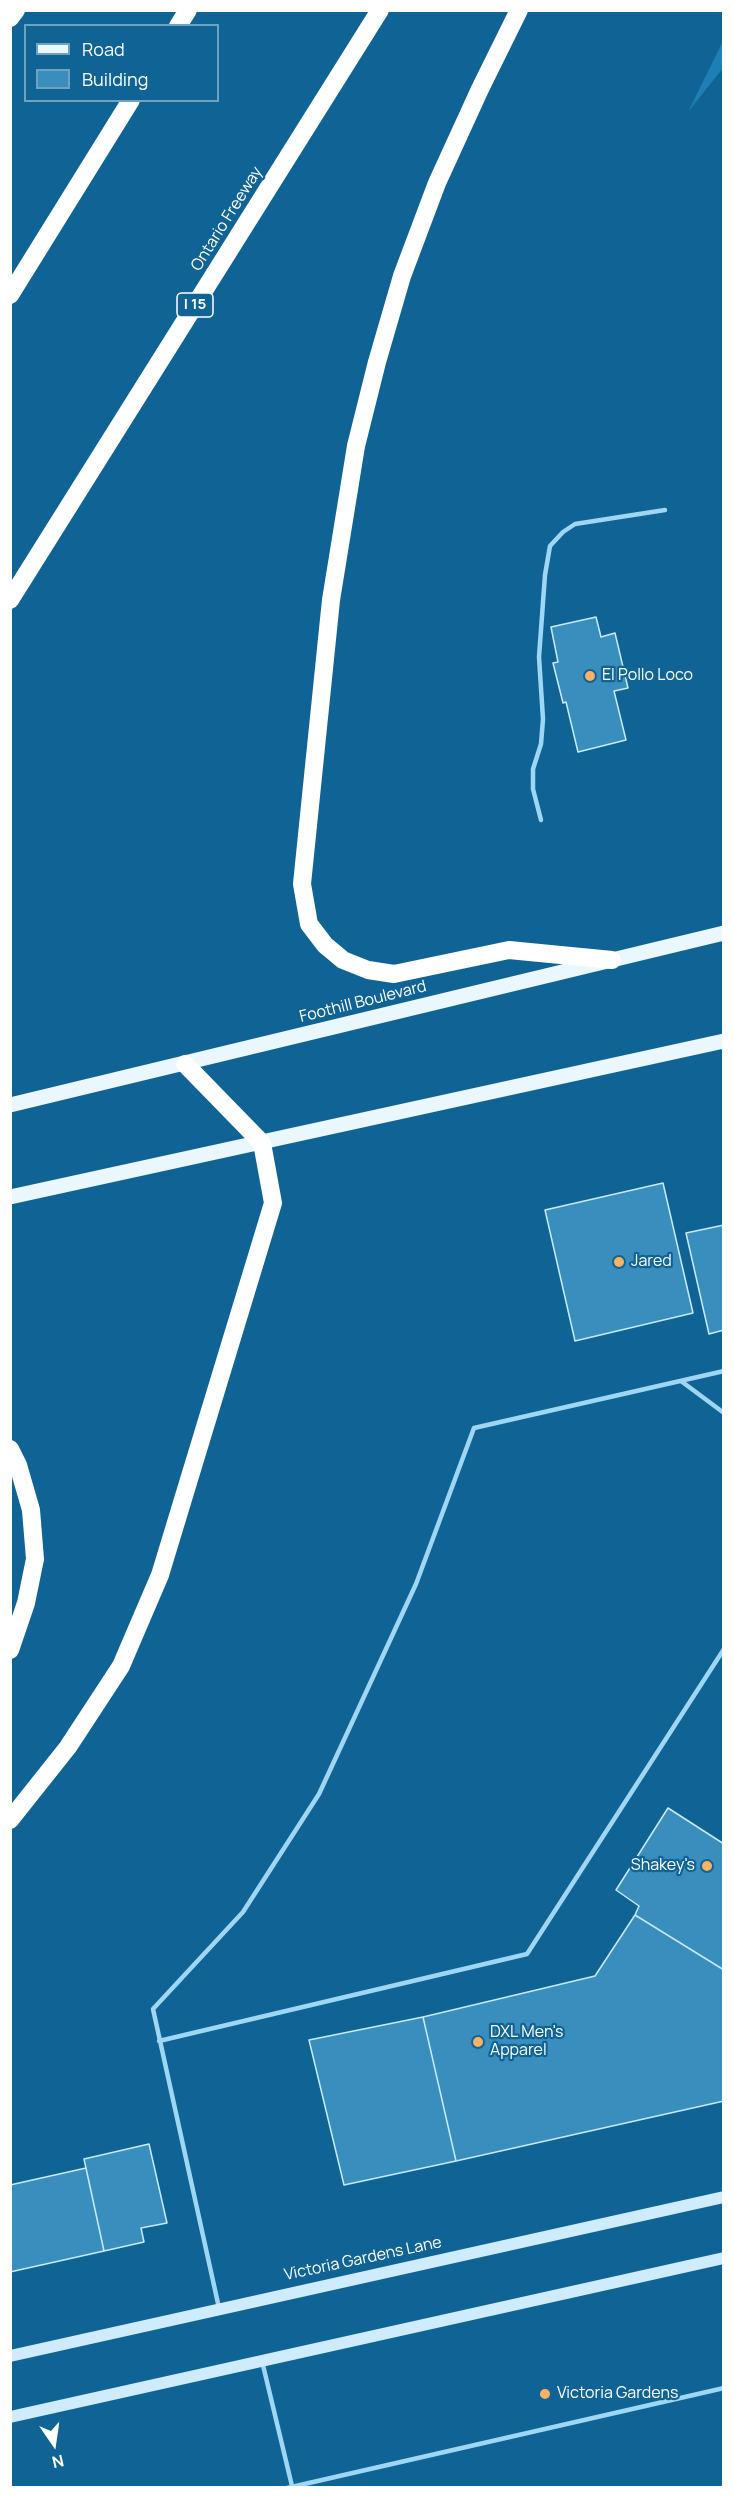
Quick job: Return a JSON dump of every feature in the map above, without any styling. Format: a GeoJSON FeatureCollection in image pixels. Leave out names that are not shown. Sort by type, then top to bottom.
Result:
{"type":"FeatureCollection","features":[{"type":"Feature","properties":{"kind":"highway"},"geometry":{"type":"LineString","coordinates":[[10,18],[16,10]]}},
{"type":"Feature","properties":{"kind":"highway"},"geometry":{"type":"LineString","coordinates":[[179,24],[188,10]]}},
{"type":"Feature","properties":{"kind":"highway","name":"Ontario Freeway"},"geometry":{"type":"LineString","coordinates":[[10,600],[380,10]]}},
{"type":"Feature","properties":{"kind":"highway"},"geometry":{"type":"LineString","coordinates":[[519,10],[480,88],[437,183],[402,276],[376,362],[356,446],[331,600],[302,884],[309,924],[325,945],[343,960],[368,970],[394,974],[509,950],[612,960]]}},
{"type":"Feature","properties":{"kind":"highway"},"geometry":{"type":"LineString","coordinates":[[10,295],[131,102]]}},
{"type":"Feature","properties":{"kind":"highway"},"geometry":{"type":"LineString","coordinates":[[10,1820],[68,1747],[121,1666],[160,1575],[273,1203],[262,1143],[185,1064]]}},
{"type":"Feature","properties":{"kind":"highway"},"geometry":{"type":"LineString","coordinates":[[10,1449],[18,1466],[31,1510],[35,1559],[26,1603],[10,1650]]}},
{"type":"Feature","properties":{"kind":"main road","name":"Foothill Boulevard"},"geometry":{"type":"LineString","coordinates":[[10,1105],[723,933]]}},
{"type":"Feature","properties":{"kind":"main road"},"geometry":{"type":"LineString","coordinates":[[10,1197],[723,1041]]}},
{"type":"Feature","properties":{"kind":"main road","name":"Victoria Gardens Lane"},"geometry":{"type":"LineString","coordinates":[[10,2356],[723,2197]]}},
{"type":"Feature","properties":{"kind":"main road"},"geometry":{"type":"LineString","coordinates":[[10,2417],[723,2258]]}},
{"type":"Feature","properties":{"kind":"lane"},"geometry":{"type":"LineString","coordinates":[[541,820],[533,789],[533,779],[541,744],[543,718],[538,657],[545,575],[550,546],[562,532],[575,524],[665,510]]}},
{"type":"Feature","properties":{"kind":"lane"},"geometry":{"type":"LineString","coordinates":[[219,2309],[153,2009],[243,1911],[319,1794],[416,1584],[474,1428],[723,1371]]}},
{"type":"Feature","properties":{"kind":"lane"},"geometry":{"type":"LineString","coordinates":[[681,1381],[723,1413]]}},
{"type":"Feature","properties":{"kind":"lane"},"geometry":{"type":"LineString","coordinates":[[159,2041],[527,1954],[723,1649]]}},
{"type":"Feature","properties":{"kind":"lane"},"geometry":{"type":"LineString","coordinates":[[262,2361],[289,2487],[723,2388]]}},
{"type":"Feature","properties":{"kind":"shaded area"},"geometry":{"type":"Polygon","coordinates":[[[723,41],[723,68],[688,112],[723,41]]]}},
{"type":"Feature","properties":{"kind":"building","name":"El Pollo Loco"},"geometry":{"type":"Polygon","coordinates":[[[596,617],[601,637],[615,633],[628,688],[614,691],[626,740],[578,752],[566,702],[563,703],[553,663],[558,662],[551,627],[596,617]]]}},
{"type":"Feature","properties":{"kind":"building","name":"Jared"},"geometry":{"type":"Polygon","coordinates":[[[663,1183],[693,1313],[575,1341],[545,1210],[663,1183]]]}},
{"type":"Feature","properties":{"kind":"building"},"geometry":{"type":"Polygon","coordinates":[[[724,1225],[724,1330],[709,1334],[686,1233],[724,1225]]]}},
{"type":"Feature","properties":{"kind":"building"},"geometry":{"type":"Polygon","coordinates":[[[668,1808],[724,1844],[724,1970],[635,1915],[639,1906],[616,1890],[668,1808]]]}},
{"type":"Feature","properties":{"kind":"building"},"geometry":{"type":"Polygon","coordinates":[[[635,1915],[724,1970],[724,2101],[456,2161],[423,2017],[595,1976],[635,1915]]]}},
{"type":"Feature","properties":{"kind":"building"},"geometry":{"type":"Polygon","coordinates":[[[423,2017],[456,2161],[344,2185],[309,2040],[423,2017]]]}},
{"type":"Feature","properties":{"kind":"building"},"geometry":{"type":"Polygon","coordinates":[[[149,2144],[167,2223],[141,2228],[144,2242],[104,2251],[84,2159],[149,2144]]]}},
{"type":"Feature","properties":{"kind":"building"},"geometry":{"type":"Polygon","coordinates":[[[86,2168],[104,2251],[10,2272],[10,2185],[86,2168]]]}},
{"type":"Feature","properties":{"kind":"place","name":"El Pollo Loco"},"geometry":{"type":"Point","coordinates":[590,676]}},
{"type":"Feature","properties":{"kind":"place","name":"Jared"},"geometry":{"type":"Point","coordinates":[619,1262]}},
{"type":"Feature","properties":{"kind":"place","name":"Shakey's"},"geometry":{"type":"Point","coordinates":[707,1866]}},
{"type":"Feature","properties":{"kind":"place","name":"DXL Men's Apparel"},"geometry":{"type":"Point","coordinates":[478,2042]}},
{"type":"Feature","properties":{"kind":"place","name":"Victoria Gardens"},"geometry":{"type":"Point","coordinates":[545,2394]}}]}
